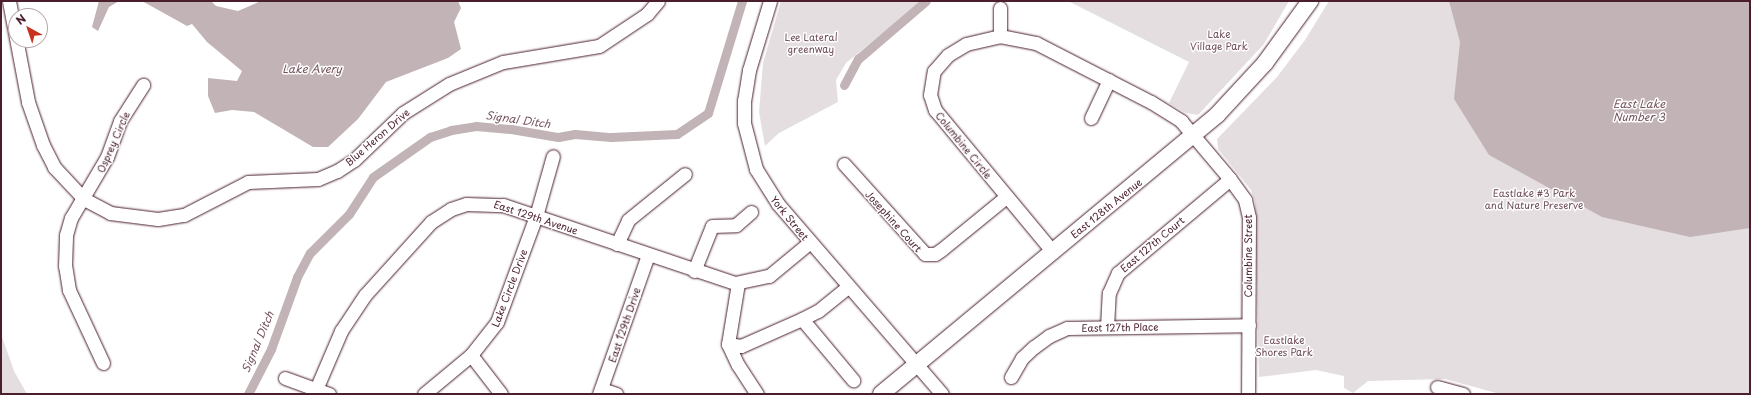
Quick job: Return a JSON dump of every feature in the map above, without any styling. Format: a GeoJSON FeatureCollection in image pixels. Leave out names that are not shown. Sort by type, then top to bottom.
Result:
{"type":"FeatureCollection","features":[{"type":"Feature","properties":{"kind":"main road","name":"East 128th Avenue"},"geometry":{"type":"LineString","coordinates":[[881,394],[1194,136],[1261,68],[1310,1]]}},
{"type":"Feature","properties":{"kind":"street","name":"Blue Heron Drive"},"geometry":{"type":"LineString","coordinates":[[9,1],[28,102],[38,133],[54,167],[84,199],[110,213],[158,219],[184,214],[248,182],[318,179],[354,160],[403,113],[449,84],[504,62],[599,46],[642,18],[658,1]]}},
{"type":"Feature","properties":{"kind":"street","name":"York Street"},"geometry":{"type":"LineString","coordinates":[[770,1],[747,79],[744,123],[750,152],[763,182],[810,242],[942,394]]}},
{"type":"Feature","properties":{"kind":"street"},"geometry":{"type":"LineString","coordinates":[[1000,8],[1000,36]]}},
{"type":"Feature","properties":{"kind":"street","name":"Columbine Circle"},"geometry":{"type":"LineString","coordinates":[[1053,252],[935,110],[926,83],[937,66],[957,49],[974,41],[1000,36],[1015,36],[1036,43],[1164,108],[1194,136]]}},
{"type":"Feature","properties":{"kind":"street"},"geometry":{"type":"LineString","coordinates":[[1091,118],[1109,80]]}},
{"type":"Feature","properties":{"kind":"street","name":"Osprey Circle"},"geometry":{"type":"LineString","coordinates":[[103,363],[79,316],[66,279],[64,255],[68,225],[107,157],[120,121],[143,85]]}},
{"type":"Feature","properties":{"kind":"street","name":"Columbine Street"},"geometry":{"type":"LineString","coordinates":[[1194,136],[1230,179],[1248,206],[1248,394]]}},
{"type":"Feature","properties":{"kind":"street","name":"Lake Circle Drive"},"geometry":{"type":"LineString","coordinates":[[424,394],[472,355],[497,322],[536,216],[553,156]]}},
{"type":"Feature","properties":{"kind":"street","name":"Josephine Court"},"geometry":{"type":"LineString","coordinates":[[844,164],[919,250],[931,259],[1006,197]]}},
{"type":"Feature","properties":{"kind":"street"},"geometry":{"type":"LineString","coordinates":[[617,244],[628,220],[685,174]]}},
{"type":"Feature","properties":{"kind":"street","name":"East 127th Court"},"geometry":{"type":"LineString","coordinates":[[1107,327],[1109,292],[1118,273],[1230,179]]}},
{"type":"Feature","properties":{"kind":"street","name":"East 129th Avenue"},"geometry":{"type":"LineString","coordinates":[[315,391],[336,339],[353,310],[438,216],[451,208],[478,202],[503,205],[694,271],[738,283],[769,276],[810,242]]}},
{"type":"Feature","properties":{"kind":"street"},"geometry":{"type":"LineString","coordinates":[[694,271],[712,226],[736,225],[751,212]]}},
{"type":"Feature","properties":{"kind":"street","name":"East 129th Drive"},"geometry":{"type":"LineString","coordinates":[[600,391],[648,255]]}},
{"type":"Feature","properties":{"kind":"street"},"geometry":{"type":"LineString","coordinates":[[738,283],[728,344],[741,372],[757,394]]}},
{"type":"Feature","properties":{"kind":"street"},"geometry":{"type":"LineString","coordinates":[[728,344],[740,346],[818,311],[848,287]]}},
{"type":"Feature","properties":{"kind":"street"},"geometry":{"type":"LineString","coordinates":[[802,318],[854,380]]}},
{"type":"Feature","properties":{"kind":"street","name":"East 127th Place"},"geometry":{"type":"LineString","coordinates":[[1011,377],[1022,358],[1049,336],[1067,328],[1249,325]]}},
{"type":"Feature","properties":{"kind":"street"},"geometry":{"type":"LineString","coordinates":[[472,355],[501,394]]}},
{"type":"Feature","properties":{"kind":"street"},"geometry":{"type":"LineString","coordinates":[[285,378],[315,391],[329,394]]}},
{"type":"Feature","properties":{"kind":"street"},"geometry":{"type":"LineString","coordinates":[[1437,387],[1463,394]]}},
{"type":"Feature","properties":{"kind":"street"},"geometry":{"type":"LineString","coordinates":[[600,391],[616,394]]}},
{"type":"Feature","properties":{"kind":"green space","name":"Lee Lateral greenway"},"geometry":{"type":"Polygon","coordinates":[[[781,1],[922,1],[846,63],[836,80],[838,102],[779,133],[765,146],[759,112],[763,63],[781,1]]]}},
{"type":"Feature","properties":{"kind":"green space","name":"Lake Village Park"},"geometry":{"type":"Polygon","coordinates":[[[1068,1],[1289,1],[1264,44],[1198,115],[1186,113],[1169,103],[1189,62],[1068,1]]]}},
{"type":"Feature","properties":{"kind":"green space","name":"Eastlake #3 Park and Nature Preserve"},"geometry":{"type":"Polygon","coordinates":[[[1329,1],[1750,1],[1750,394],[1500,394],[1445,379],[1368,381],[1353,393],[1344,388],[1344,376],[1316,370],[1259,377],[1255,202],[1251,190],[1218,149],[1217,139],[1277,77],[1305,40],[1329,1]]]}},
{"type":"Feature","properties":{"kind":"green space"},"geometry":{"type":"Polygon","coordinates":[[[1,334],[14,371],[27,394],[1,394],[1,334]]]}},
{"type":"Feature","properties":{"kind":"water"},"geometry":{"type":"Polygon","coordinates":[[[99,1],[119,1],[109,7],[98,31],[92,27],[99,1]]]}},
{"type":"Feature","properties":{"kind":"water","name":"Lake Avery"},"geometry":{"type":"Polygon","coordinates":[[[142,1],[211,1],[216,6],[238,11],[261,1],[458,1],[461,8],[454,22],[461,49],[448,58],[386,82],[358,119],[328,147],[313,147],[254,112],[232,110],[215,113],[208,96],[208,78],[237,81],[242,71],[207,42],[192,24],[187,26],[142,1]]]}},
{"type":"Feature","properties":{"kind":"water","name":"East Lake Number 3"},"geometry":{"type":"Polygon","coordinates":[[[1449,1],[1750,1],[1750,228],[1690,237],[1602,217],[1489,155],[1454,99],[1460,42],[1449,1]]]}},
{"type":"Feature","properties":{"kind":"waterway","name":"Signal Ditch"},"geometry":{"type":"LineString","coordinates":[[248,394],[271,349],[297,277],[310,253],[349,214],[373,177],[430,137],[451,130],[476,126],[511,129],[558,137],[575,134],[611,137],[677,134],[708,113],[742,1]]}},
{"type":"Feature","properties":{"kind":"waterway"},"geometry":{"type":"LineString","coordinates":[[844,85],[858,59],[926,1]]}},
{"type":"Feature","properties":{"kind":"park label","name":"Eastlake Shores Park"},"geometry":{"type":"Point","coordinates":[1284,344]}}]}
